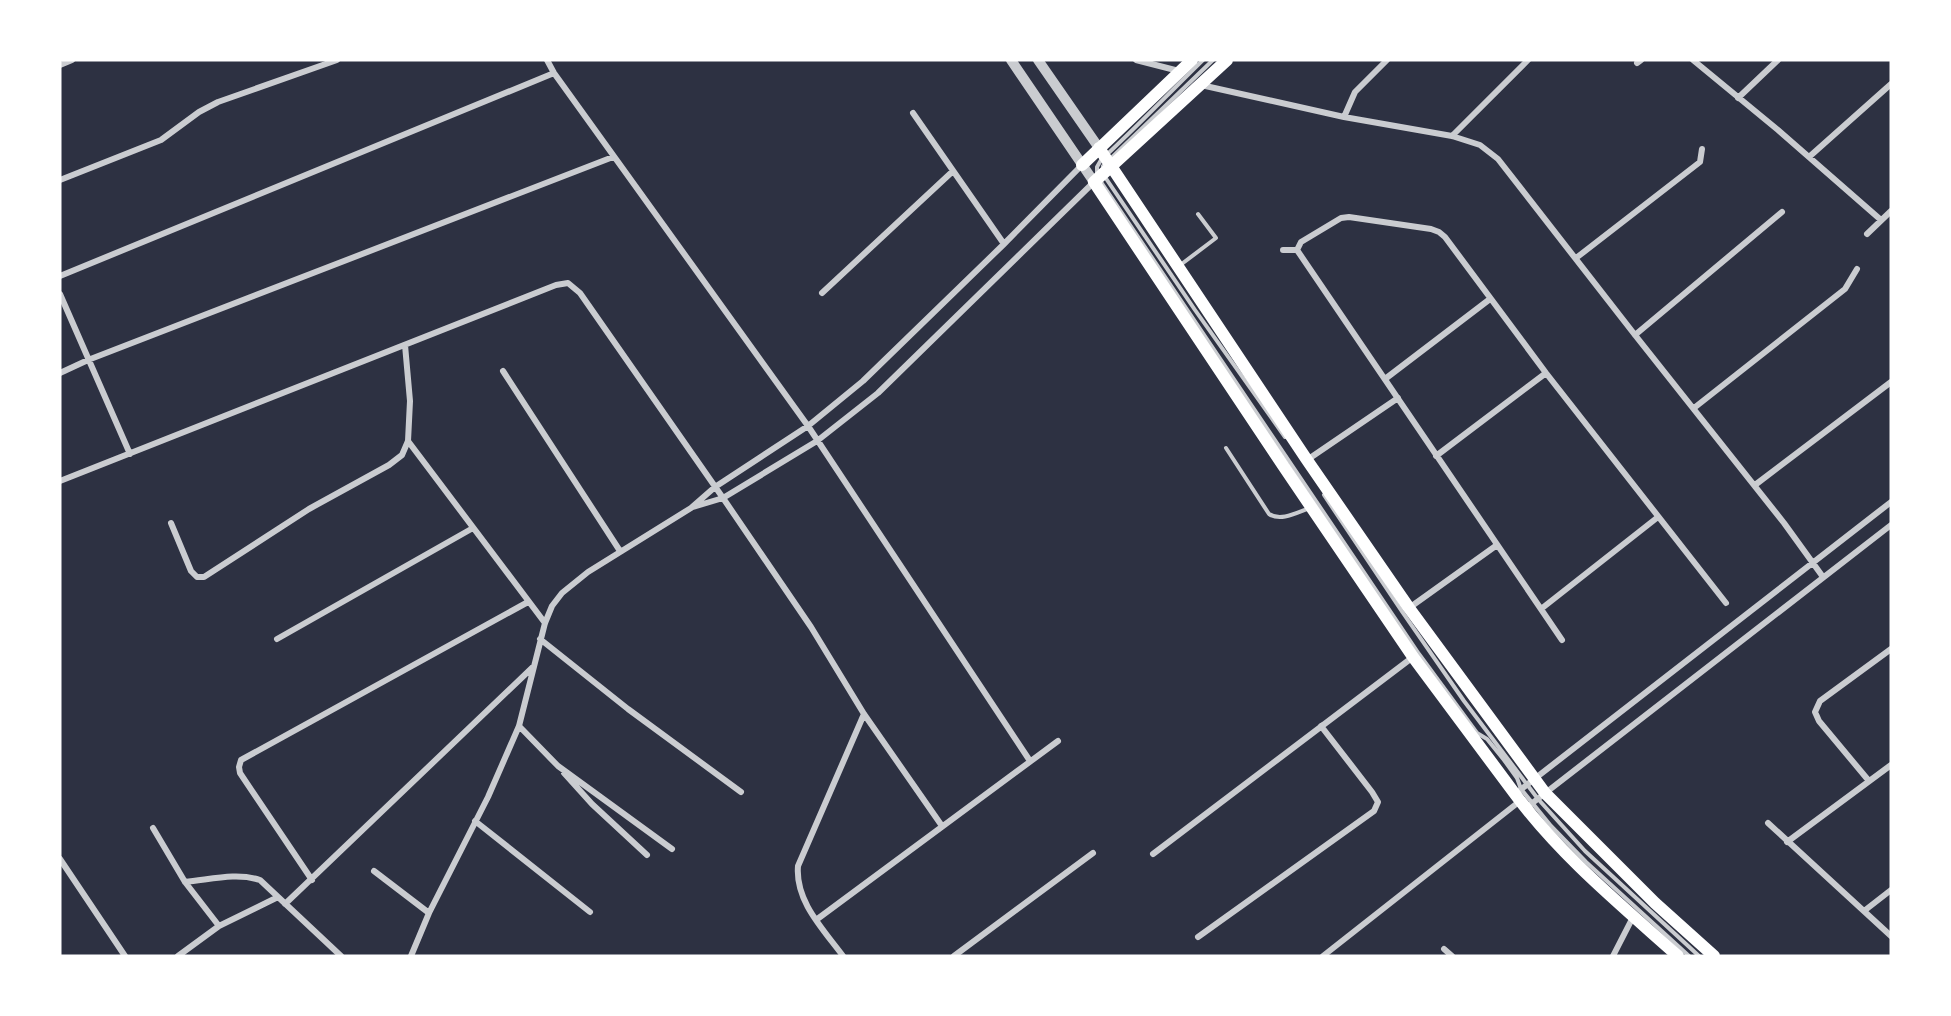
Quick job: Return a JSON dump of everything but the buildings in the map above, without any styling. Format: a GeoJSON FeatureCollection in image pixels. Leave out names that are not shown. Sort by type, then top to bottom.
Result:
{"type":"FeatureCollection","features":[{"type":"Feature","properties":{"kind":"main road"},"geometry":{"type":"LineString","coordinates":[[1102,167],[1192,60]]}},
{"type":"Feature","properties":{"kind":"main road"},"geometry":{"type":"LineString","coordinates":[[1082,165],[1102,167],[1201,85],[1227,60]]}},
{"type":"Feature","properties":{"kind":"main road"},"geometry":{"type":"LineString","coordinates":[[1102,167],[1178,267],[1408,608],[1529,795],[1586,874],[1678,956]]}},
{"type":"Feature","properties":{"kind":"main road"},"geometry":{"type":"LineString","coordinates":[[1102,167],[1311,507],[1413,657],[1529,795],[1714,956]]}},
{"type":"Feature","properties":{"kind":"street"},"geometry":{"type":"LineString","coordinates":[[60,65],[72,60]]}},
{"type":"Feature","properties":{"kind":"street"},"geometry":{"type":"LineString","coordinates":[[60,180],[161,140],[199,112],[218,102],[337,60]]}},
{"type":"Feature","properties":{"kind":"street"},"geometry":{"type":"LineString","coordinates":[[547,60],[613,157],[808,426],[1030,761]]}},
{"type":"Feature","properties":{"kind":"street"},"geometry":{"type":"LineString","coordinates":[[1011,60],[1082,165]]}},
{"type":"Feature","properties":{"kind":"street"},"geometry":{"type":"LineString","coordinates":[[1038,60],[1102,167]]}},
{"type":"Feature","properties":{"kind":"street"},"geometry":{"type":"LineString","coordinates":[[1136,60],[1180,72]]}},
{"type":"Feature","properties":{"kind":"street"},"geometry":{"type":"LineString","coordinates":[[1344,117],[1355,92],[1387,60]]}},
{"type":"Feature","properties":{"kind":"street"},"geometry":{"type":"LineString","coordinates":[[1452,136],[1528,60]]}},
{"type":"Feature","properties":{"kind":"street"},"geometry":{"type":"LineString","coordinates":[[1693,60],[1881,220]]}},
{"type":"Feature","properties":{"kind":"street"},"geometry":{"type":"LineString","coordinates":[[1738,98],[1778,60]]}},
{"type":"Feature","properties":{"kind":"street"},"geometry":{"type":"LineString","coordinates":[[60,276],[554,73]]}},
{"type":"Feature","properties":{"kind":"street"},"geometry":{"type":"LineString","coordinates":[[1809,157],[1891,84]]}},
{"type":"Feature","properties":{"kind":"street"},"geometry":{"type":"LineString","coordinates":[[1201,85],[1344,117],[1452,136],[1480,146],[1498,159],[1635,336],[1755,485],[1823,577]]}},
{"type":"Feature","properties":{"kind":"street"},"geometry":{"type":"LineString","coordinates":[[913,113],[1004,244]]}},
{"type":"Feature","properties":{"kind":"street"},"geometry":{"type":"LineString","coordinates":[[1576,258],[1700,162],[1702,149]]}},
{"type":"Feature","properties":{"kind":"street"},"geometry":{"type":"LineString","coordinates":[[60,373],[88,360],[613,157]]}},
{"type":"Feature","properties":{"kind":"street"},"geometry":{"type":"LineString","coordinates":[[1082,165],[1102,167]]}},
{"type":"Feature","properties":{"kind":"street"},"geometry":{"type":"LineString","coordinates":[[411,956],[429,913],[476,821],[519,726],[545,623],[552,606],[562,593],[588,572],[691,508],[715,487],[808,426],[863,381],[1082,165]]}},
{"type":"Feature","properties":{"kind":"street"},"geometry":{"type":"LineString","coordinates":[[691,508],[723,498],[817,441],[878,393],[1102,167]]}},
{"type":"Feature","properties":{"kind":"street"},"geometry":{"type":"LineString","coordinates":[[822,293],[953,171]]}},
{"type":"Feature","properties":{"kind":"street"},"geometry":{"type":"LineString","coordinates":[[1867,234],[1891,211]]}},
{"type":"Feature","properties":{"kind":"street"},"geometry":{"type":"LineString","coordinates":[[1635,336],[1782,212]]}},
{"type":"Feature","properties":{"kind":"street"},"geometry":{"type":"LineString","coordinates":[[1298,250],[1301,242],[1341,218],[1349,217],[1439,232],[1726,603]]}},
{"type":"Feature","properties":{"kind":"street"},"geometry":{"type":"LineString","coordinates":[[1283,250],[1298,250]]}},
{"type":"Feature","properties":{"kind":"street"},"geometry":{"type":"LineString","coordinates":[[1298,250],[1562,640]]}},
{"type":"Feature","properties":{"kind":"street"},"geometry":{"type":"LineString","coordinates":[[1694,408],[1845,289],[1857,269]]}},
{"type":"Feature","properties":{"kind":"street"},"geometry":{"type":"LineString","coordinates":[[60,481],[556,285],[567,283],[580,293],[723,498],[811,627],[864,714],[942,826]]}},
{"type":"Feature","properties":{"kind":"street"},"geometry":{"type":"LineString","coordinates":[[60,294],[130,454]]}},
{"type":"Feature","properties":{"kind":"street"},"geometry":{"type":"LineString","coordinates":[[1385,380],[1490,299]]}},
{"type":"Feature","properties":{"kind":"street"},"geometry":{"type":"LineString","coordinates":[[171,524],[191,572],[197,577],[204,577],[309,509],[389,465],[402,454],[408,441],[410,401],[405,345]]}},
{"type":"Feature","properties":{"kind":"street"},"geometry":{"type":"LineString","coordinates":[[502,371],[620,551]]}},
{"type":"Feature","properties":{"kind":"street"},"geometry":{"type":"LineString","coordinates":[[1436,456],[1546,373]]}},
{"type":"Feature","properties":{"kind":"street"},"geometry":{"type":"LineString","coordinates":[[1755,485],[1891,382]]}},
{"type":"Feature","properties":{"kind":"street"},"geometry":{"type":"LineString","coordinates":[[1307,460],[1398,398]]}},
{"type":"Feature","properties":{"kind":"street"},"geometry":{"type":"LineString","coordinates":[[408,441],[545,623]]}},
{"type":"Feature","properties":{"kind":"street"},"geometry":{"type":"LineString","coordinates":[[1323,956],[1529,795],[1891,502]]}},
{"type":"Feature","properties":{"kind":"street"},"geometry":{"type":"LineString","coordinates":[[1541,609],[1658,517]]}},
{"type":"Feature","properties":{"kind":"street"},"geometry":{"type":"LineString","coordinates":[[1529,795],[1891,525]]}},
{"type":"Feature","properties":{"kind":"street"},"geometry":{"type":"LineString","coordinates":[[277,639],[474,528]]}},
{"type":"Feature","properties":{"kind":"street"},"geometry":{"type":"LineString","coordinates":[[1408,608],[1497,545]]}},
{"type":"Feature","properties":{"kind":"street"},"geometry":{"type":"LineString","coordinates":[[312,880],[240,773],[238,767],[241,760],[528,602]]}},
{"type":"Feature","properties":{"kind":"street"},"geometry":{"type":"LineString","coordinates":[[540,639],[628,709],[741,792]]}},
{"type":"Feature","properties":{"kind":"street"},"geometry":{"type":"LineString","coordinates":[[1869,781],[1819,721],[1815,712],[1820,701],[1891,649]]}},
{"type":"Feature","properties":{"kind":"street"},"geometry":{"type":"LineString","coordinates":[[1153,854],[1413,657]]}},
{"type":"Feature","properties":{"kind":"street"},"geometry":{"type":"LineString","coordinates":[[285,904],[536,665]]}},
{"type":"Feature","properties":{"kind":"street"},"geometry":{"type":"LineString","coordinates":[[843,956],[816,920],[800,892],[797,877],[798,866],[864,714]]}},
{"type":"Feature","properties":{"kind":"street"},"geometry":{"type":"LineString","coordinates":[[519,726],[592,804],[646,855]]}},
{"type":"Feature","properties":{"kind":"street"},"geometry":{"type":"LineString","coordinates":[[1198,937],[1374,811],[1378,802],[1372,792],[1321,726]]}},
{"type":"Feature","properties":{"kind":"street"},"geometry":{"type":"LineString","coordinates":[[816,920],[1058,741]]}},
{"type":"Feature","properties":{"kind":"street"},"geometry":{"type":"LineString","coordinates":[[1787,842],[1891,765]]}},
{"type":"Feature","properties":{"kind":"street"},"geometry":{"type":"LineString","coordinates":[[558,766],[672,849]]}},
{"type":"Feature","properties":{"kind":"street"},"geometry":{"type":"LineString","coordinates":[[476,821],[590,912]]}},
{"type":"Feature","properties":{"kind":"street"},"geometry":{"type":"LineString","coordinates":[[1768,823],[1891,936]]}},
{"type":"Feature","properties":{"kind":"street"},"geometry":{"type":"LineString","coordinates":[[153,828],[185,882],[219,926]]}},
{"type":"Feature","properties":{"kind":"street"},"geometry":{"type":"LineString","coordinates":[[954,956],[1093,853]]}},
{"type":"Feature","properties":{"kind":"street"},"geometry":{"type":"LineString","coordinates":[[60,860],[125,956]]}},
{"type":"Feature","properties":{"kind":"street"},"geometry":{"type":"LineString","coordinates":[[374,871],[429,913]]}},
{"type":"Feature","properties":{"kind":"street"},"geometry":{"type":"LineString","coordinates":[[185,882],[249,877],[260,880],[341,956]]}},
{"type":"Feature","properties":{"kind":"street"},"geometry":{"type":"LineString","coordinates":[[1864,911],[1891,890]]}},
{"type":"Feature","properties":{"kind":"street"},"geometry":{"type":"LineString","coordinates":[[178,956],[219,926],[278,897]]}},
{"type":"Feature","properties":{"kind":"street"},"geometry":{"type":"LineString","coordinates":[[1613,956],[1634,916]]}},
{"type":"Feature","properties":{"kind":"street"},"geometry":{"type":"LineString","coordinates":[[1444,950],[1452,956]]}},
{"type":"Feature","properties":{"kind":"lane"},"geometry":{"type":"LineString","coordinates":[[1102,167],[1173,88],[1203,60]]}},
{"type":"Feature","properties":{"kind":"lane"},"geometry":{"type":"LineString","coordinates":[[1102,167],[1213,60]]}},
{"type":"Feature","properties":{"kind":"lane"},"geometry":{"type":"LineString","coordinates":[[1102,167],[1419,654],[1478,733],[1487,739],[1504,760],[1551,826],[1586,862],[1689,956]]}},
{"type":"Feature","properties":{"kind":"lane"},"geometry":{"type":"LineString","coordinates":[[1102,167],[1195,310],[1299,458],[1402,614],[1529,795],[1585,851],[1699,956]]}},
{"type":"Feature","properties":{"kind":"lane"},"geometry":{"type":"LineString","coordinates":[[1178,267],[1216,238],[1198,214]]}},
{"type":"Feature","properties":{"kind":"lane"},"geometry":{"type":"LineString","coordinates":[[1226,448],[1269,514],[1275,518],[1283,517],[1311,507]]}}]}
